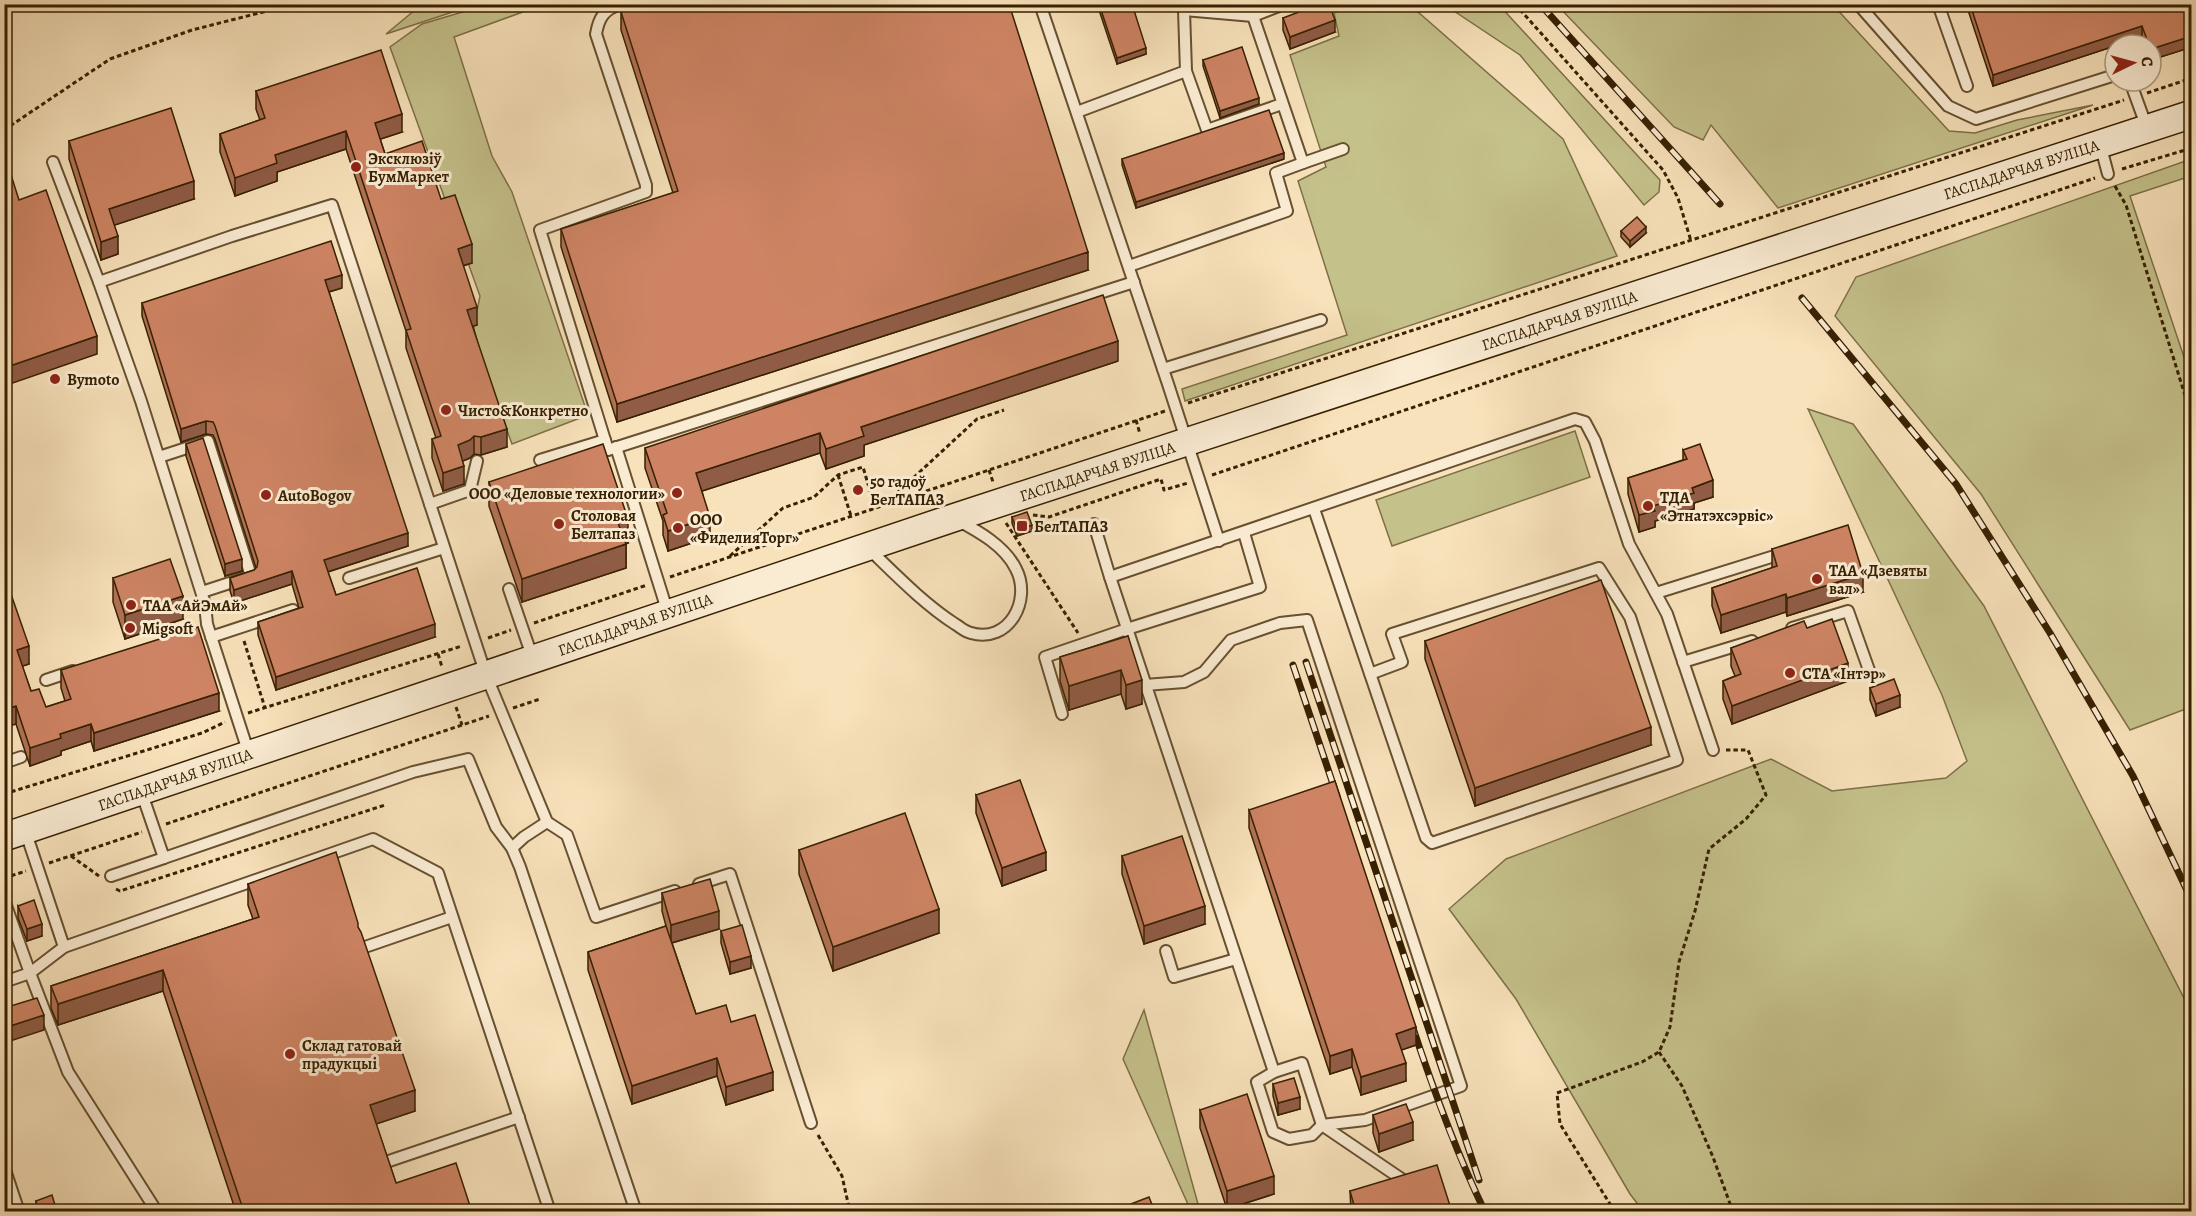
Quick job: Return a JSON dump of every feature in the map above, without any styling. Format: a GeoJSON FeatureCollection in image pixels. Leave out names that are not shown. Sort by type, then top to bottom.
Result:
{"type":"FeatureCollection","features":[{"type":"Feature","properties":{"kind":"street","name":"ГАСПАДАРЧАЯ ВУЛІЦА"},"geometry":{"type":"LineString","coordinates":[[15,833],[953,518],[2192,114]]}},
{"type":"Feature","properties":{"kind":"lane"},"geometry":{"type":"LineString","coordinates":[[620,4],[607,9],[599,19],[596,34],[646,185],[646,192],[540,230],[608,450],[1134,282]]}},
{"type":"Feature","properties":{"kind":"lane"},"geometry":{"type":"LineString","coordinates":[[1040,4],[1219,541]]}},
{"type":"Feature","properties":{"kind":"lane"},"geometry":{"type":"LineString","coordinates":[[1282,104],[1207,130],[1186,71],[1183,7],[1253,16],[1284,4]]}},
{"type":"Feature","properties":{"kind":"lane"},"geometry":{"type":"LineString","coordinates":[[1858,4],[1948,106],[1976,119],[2103,79]]}},
{"type":"Feature","properties":{"kind":"lane"},"geometry":{"type":"LineString","coordinates":[[1938,4],[1967,86]]}},
{"type":"Feature","properties":{"kind":"lane"},"geometry":{"type":"LineString","coordinates":[[1253,16],[1303,163]]}},
{"type":"Feature","properties":{"kind":"lane"},"geometry":{"type":"LineString","coordinates":[[1077,112],[1186,71]]}},
{"type":"Feature","properties":{"kind":"lane"},"geometry":{"type":"LineString","coordinates":[[2134,93],[2147,128]]}},
{"type":"Feature","properties":{"kind":"lane"},"geometry":{"type":"LineString","coordinates":[[2100,144],[2108,174]]}},
{"type":"Feature","properties":{"kind":"lane"},"geometry":{"type":"LineString","coordinates":[[1129,266],[1287,211],[1276,173],[1343,150]]}},
{"type":"Feature","properties":{"kind":"lane"},"geometry":{"type":"LineString","coordinates":[[53,162],[99,282],[159,457],[205,604],[202,625],[211,637],[249,754]]}},
{"type":"Feature","properties":{"kind":"lane"},"geometry":{"type":"LineString","coordinates":[[99,282],[232,236],[332,205],[486,675],[547,822],[567,835],[596,917],[730,874],[811,1122]]}},
{"type":"Feature","properties":{"kind":"lane"},"geometry":{"type":"LineString","coordinates":[[1163,369],[1321,320]]}},
{"type":"Feature","properties":{"kind":"lane"},"geometry":{"type":"LineString","coordinates":[[1110,577],[1575,419],[1585,422],[1595,441],[1629,544],[1667,614],[1713,750]]}},
{"type":"Feature","properties":{"kind":"lane"},"geometry":{"type":"LineString","coordinates":[[540,460],[604,440]]}},
{"type":"Feature","properties":{"kind":"lane"},"geometry":{"type":"LineString","coordinates":[[159,457],[208,441],[251,576],[201,592]]}},
{"type":"Feature","properties":{"kind":"lane"},"geometry":{"type":"LineString","coordinates":[[616,447],[668,613]]}},
{"type":"Feature","properties":{"kind":"lane"},"geometry":{"type":"LineString","coordinates":[[430,504],[470,490],[477,461]]}},
{"type":"Feature","properties":{"kind":"lane"},"geometry":{"type":"LineString","coordinates":[[1314,509],[1370,674],[1426,838],[1432,843],[1677,760],[1630,617],[1599,568],[1392,634],[1402,662],[1370,674]]}},
{"type":"Feature","properties":{"kind":"lane"},"geometry":{"type":"LineString","coordinates":[[866,547],[923,601],[969,633],[989,635],[1005,629],[1016,613],[1021,594],[1017,569],[1000,548],[977,531],[953,518]]}},
{"type":"Feature","properties":{"kind":"lane"},"geometry":{"type":"LineString","coordinates":[[1094,524],[1274,1072]]}},
{"type":"Feature","properties":{"kind":"lane"},"geometry":{"type":"LineString","coordinates":[[1062,714],[1045,657],[1260,587],[1244,533]]}},
{"type":"Feature","properties":{"kind":"lane"},"geometry":{"type":"LineString","coordinates":[[349,578],[444,548]]}},
{"type":"Feature","properties":{"kind":"lane"},"geometry":{"type":"LineString","coordinates":[[1656,593],[1791,551]]}},
{"type":"Feature","properties":{"kind":"lane"},"geometry":{"type":"LineString","coordinates":[[510,589],[533,659]]}},
{"type":"Feature","properties":{"kind":"lane"},"geometry":{"type":"LineString","coordinates":[[211,637],[293,610]]}},
{"type":"Feature","properties":{"kind":"lane"},"geometry":{"type":"LineString","coordinates":[[1782,631],[1848,611],[1870,673]]}},
{"type":"Feature","properties":{"kind":"lane"},"geometry":{"type":"LineString","coordinates":[[1145,685],[1184,682],[1204,672],[1230,640],[1280,623],[1307,620],[1461,1086],[1365,1120],[1322,1125],[1312,1135],[1289,1139],[1273,1132],[1257,1082],[1274,1072],[1302,1064],[1322,1125],[1406,1182]]}},
{"type":"Feature","properties":{"kind":"lane"},"geometry":{"type":"LineString","coordinates":[[1683,662],[1760,638]]}},
{"type":"Feature","properties":{"kind":"lane"},"geometry":{"type":"LineString","coordinates":[[46,680],[80,668]]}},
{"type":"Feature","properties":{"kind":"lane"},"geometry":{"type":"LineString","coordinates":[[4,763],[21,757]]}},
{"type":"Feature","properties":{"kind":"lane"},"geometry":{"type":"LineString","coordinates":[[111,876],[413,772],[468,759],[496,827],[512,848],[636,1212]]}},
{"type":"Feature","properties":{"kind":"lane"},"geometry":{"type":"LineString","coordinates":[[141,790],[164,858]]}},
{"type":"Feature","properties":{"kind":"lane"},"geometry":{"type":"LineString","coordinates":[[512,848],[547,822]]}},
{"type":"Feature","properties":{"kind":"lane"},"geometry":{"type":"LineString","coordinates":[[15,833],[37,867],[64,947]]}},
{"type":"Feature","properties":{"kind":"lane"},"geometry":{"type":"LineString","coordinates":[[4,982],[30,974],[64,947],[373,839],[438,873],[550,1212]]}},
{"type":"Feature","properties":{"kind":"lane"},"geometry":{"type":"LineString","coordinates":[[4,900],[68,1072],[158,1212]]}},
{"type":"Feature","properties":{"kind":"lane"},"geometry":{"type":"LineString","coordinates":[[365,947],[452,917]]}},
{"type":"Feature","properties":{"kind":"lane"},"geometry":{"type":"LineString","coordinates":[[1166,951],[1174,977],[1236,959]]}},
{"type":"Feature","properties":{"kind":"lane"},"geometry":{"type":"LineString","coordinates":[[389,1161],[519,1117]]}},
{"type":"Feature","properties":{"kind":"lane"},"geometry":{"type":"LineString","coordinates":[[4,1167],[19,1212]]}},
{"type":"Feature","properties":{"kind":"path"},"geometry":{"type":"LineString","coordinates":[[4,130],[110,59],[192,30],[271,10],[282,4]]}},
{"type":"Feature","properties":{"kind":"path"},"geometry":{"type":"LineString","coordinates":[[1515,4],[1663,171],[1678,198],[1691,241]]}},
{"type":"Feature","properties":{"kind":"path"},"geometry":{"type":"LineString","coordinates":[[475,642],[1175,408],[2192,78]]}},
{"type":"Feature","properties":{"kind":"path"},"geometry":{"type":"LineString","coordinates":[[1026,514],[1049,517],[1161,479],[1164,490],[2108,174],[2192,148]]}},
{"type":"Feature","properties":{"kind":"path"},"geometry":{"type":"LineString","coordinates":[[2108,174],[2126,205],[2188,405],[2192,410]]}},
{"type":"Feature","properties":{"kind":"path"},"geometry":{"type":"LineString","coordinates":[[885,504],[977,419],[1004,410]]}},
{"type":"Feature","properties":{"kind":"path"},"geometry":{"type":"LineString","coordinates":[[728,557],[783,508],[814,497],[838,475],[862,467],[875,508]]}},
{"type":"Feature","properties":{"kind":"path"},"geometry":{"type":"LineString","coordinates":[[989,470],[994,487]]}},
{"type":"Feature","properties":{"kind":"path"},"geometry":{"type":"LineString","coordinates":[[838,475],[851,516]]}},
{"type":"Feature","properties":{"kind":"path"},"geometry":{"type":"LineString","coordinates":[[1006,522],[1085,643]]}},
{"type":"Feature","properties":{"kind":"path"},"geometry":{"type":"LineString","coordinates":[[240,628],[266,708]]}},
{"type":"Feature","properties":{"kind":"path"},"geometry":{"type":"LineString","coordinates":[[4,878],[540,699]]}},
{"type":"Feature","properties":{"kind":"path"},"geometry":{"type":"LineString","coordinates":[[1615,1212],[1560,1124],[1557,1093],[1642,1062],[1659,1052],[1670,1027],[1679,962],[1695,911],[1709,849],[1746,819],[1766,795],[1748,750],[1713,750]]}},
{"type":"Feature","properties":{"kind":"path"},"geometry":{"type":"LineString","coordinates":[[1659,1052],[1682,1086],[1713,1157],[1733,1212]]}},
{"type":"Feature","properties":{"kind":"path"},"geometry":{"type":"LineString","coordinates":[[811,1122],[842,1176],[850,1212]]}},
{"type":"Feature","properties":{"kind":"shaded area"},"geometry":{"type":"Polygon","coordinates":[[[421,4],[474,5],[386,34],[421,4]]]}},
{"type":"Feature","properties":{"kind":"shaded area"},"geometry":{"type":"Polygon","coordinates":[[[486,5],[542,5],[454,37],[492,156],[512,192],[588,415],[512,444],[472,335],[480,296],[390,47],[422,24],[486,5]]]}},
{"type":"Feature","properties":{"kind":"shaded area"},"geometry":{"type":"Polygon","coordinates":[[[1356,5],[1410,5],[1563,139],[1617,256],[1185,401],[1182,389],[1347,335],[1298,181],[1326,167],[1290,55],[1339,36],[1334,13],[1356,5]]]}},
{"type":"Feature","properties":{"kind":"shaded area"},"geometry":{"type":"Polygon","coordinates":[[[1445,5],[1499,5],[1660,180],[1659,192],[1644,205],[1520,55],[1445,5]]]}},
{"type":"Feature","properties":{"kind":"shaded area"},"geometry":{"type":"Polygon","coordinates":[[[1557,5],[1833,5],[1949,131],[1975,133],[2017,120],[2093,105],[1778,208],[1711,125],[1703,140],[1674,127],[1557,5]]]}},
{"type":"Feature","properties":{"kind":"shaded area"},"geometry":{"type":"Polygon","coordinates":[[[2191,159],[2191,176],[2130,196],[2191,378],[2191,707],[2130,730],[1981,494],[1835,316],[1856,277],[2191,159]]]}},
{"type":"Feature","properties":{"kind":"shaded area"},"geometry":{"type":"Polygon","coordinates":[[[1808,409],[1853,424],[1984,606],[2191,1012],[2191,1211],[1643,1211],[1630,1194],[1516,999],[1449,909],[1506,859],[1771,759],[1832,791],[1946,778],[1967,761],[1942,695],[1808,409]]]}},
{"type":"Feature","properties":{"kind":"shaded area"},"geometry":{"type":"Polygon","coordinates":[[[1575,431],[1590,477],[1392,546],[1376,500],[1575,431]]]}},
{"type":"Feature","properties":{"kind":"shaded area"},"geometry":{"type":"Polygon","coordinates":[[[1144,1010],[1200,1211],[1191,1211],[1123,1059],[1144,1010]]]}},
{"type":"Feature","properties":{"kind":"building"},"geometry":{"type":"Polygon","coordinates":[[[643,4],[1009,4],[1088,252],[617,404],[561,229],[678,191],[621,12],[643,4]]]}},
{"type":"Feature","properties":{"kind":"building"},"geometry":{"type":"Polygon","coordinates":[[[1099,4],[1132,4],[1146,48],[1117,58],[1099,4]]]}},
{"type":"Feature","properties":{"kind":"building"},"geometry":{"type":"Polygon","coordinates":[[[1320,4],[1329,4],[1335,20],[1290,37],[1283,18],[1320,4]]]}},
{"type":"Feature","properties":{"kind":"building"},"geometry":{"type":"Polygon","coordinates":[[[1970,4],[2192,4],[2192,36],[2163,45],[2163,33],[2145,33],[2142,26],[2121,33],[2103,33],[2103,39],[1993,75],[1970,4]]]}},
{"type":"Feature","properties":{"kind":"building"},"geometry":{"type":"Polygon","coordinates":[[[1242,47],[1259,98],[1220,111],[1203,60],[1242,47]]]}},
{"type":"Feature","properties":{"kind":"building"},"geometry":{"type":"Polygon","coordinates":[[[381,50],[402,114],[375,123],[385,154],[422,141],[441,199],[455,195],[472,244],[458,249],[477,307],[467,310],[507,429],[481,437],[474,436],[458,445],[464,466],[443,473],[432,439],[441,436],[406,330],[411,329],[346,131],[275,155],[277,163],[235,178],[220,134],[265,118],[256,91],[381,50]]]}},
{"type":"Feature","properties":{"kind":"building"},"geometry":{"type":"Polygon","coordinates":[[[171,108],[194,181],[109,209],[118,236],[101,242],[69,141],[171,108]]]}},
{"type":"Feature","properties":{"kind":"building"},"geometry":{"type":"Polygon","coordinates":[[[1269,110],[1284,153],[1136,202],[1122,159],[1269,110]]]}},
{"type":"Feature","properties":{"kind":"building"},"geometry":{"type":"Polygon","coordinates":[[[4,153],[19,200],[46,190],[97,336],[4,368],[4,153]]]}},
{"type":"Feature","properties":{"kind":"building"},"geometry":{"type":"Polygon","coordinates":[[[1637,217],[1646,227],[1630,241],[1621,231],[1637,217]]]}},
{"type":"Feature","properties":{"kind":"building"},"geometry":{"type":"Polygon","coordinates":[[[331,241],[342,275],[325,280],[408,533],[324,560],[336,595],[417,568],[435,624],[276,677],[258,622],[303,607],[292,571],[234,590],[230,578],[254,570],[258,561],[215,426],[213,422],[206,421],[181,429],[142,303],[331,241]]]}},
{"type":"Feature","properties":{"kind":"building"},"geometry":{"type":"Polygon","coordinates":[[[1103,295],[1118,341],[861,427],[864,436],[826,449],[820,433],[696,473],[710,517],[668,531],[663,515],[667,513],[645,448],[1103,295]]]}},
{"type":"Feature","properties":{"kind":"building"},"geometry":{"type":"Polygon","coordinates":[[[203,438],[242,559],[225,564],[186,444],[203,438]]]}},
{"type":"Feature","properties":{"kind":"building","name":"Столовая Белтапаз"},"geometry":{"type":"Polygon","coordinates":[[[603,444],[628,519],[618,523],[626,544],[522,579],[489,482],[603,444]]]}},
{"type":"Feature","properties":{"kind":"building"},"geometry":{"type":"Polygon","coordinates":[[[1700,444],[1713,480],[1692,488],[1694,493],[1653,506],[1655,511],[1639,515],[1628,478],[1687,459],[1683,450],[1700,444]]]}},
{"type":"Feature","properties":{"kind":"building"},"geometry":{"type":"Polygon","coordinates":[[[1027,512],[1032,525],[1017,530],[1012,517],[1027,512]]]}},
{"type":"Feature","properties":{"kind":"building"},"geometry":{"type":"Polygon","coordinates":[[[1848,525],[1863,574],[1787,598],[1786,594],[1721,615],[1712,588],[1777,566],[1772,549],[1848,525]]]}},
{"type":"Feature","properties":{"kind":"building"},"geometry":{"type":"Polygon","coordinates":[[[170,559],[183,596],[125,615],[113,578],[170,559]]]}},
{"type":"Feature","properties":{"kind":"building"},"geometry":{"type":"Polygon","coordinates":[[[4,574],[29,646],[17,650],[31,691],[39,689],[46,707],[71,699],[61,670],[198,627],[219,693],[94,733],[91,724],[60,734],[61,738],[30,748],[16,706],[4,710],[4,574]]]}},
{"type":"Feature","properties":{"kind":"building"},"geometry":{"type":"Polygon","coordinates":[[[1601,580],[1651,727],[1475,788],[1425,641],[1601,580]]]}},
{"type":"Feature","properties":{"kind":"building","name":"СТА «Інтэр»"},"geometry":{"type":"Polygon","coordinates":[[[1832,619],[1848,663],[1732,706],[1723,681],[1741,674],[1731,648],[1804,621],[1807,628],[1832,619]]]}},
{"type":"Feature","properties":{"kind":"building"},"geometry":{"type":"Polygon","coordinates":[[[1128,636],[1142,680],[1126,685],[1121,670],[1069,686],[1060,657],[1128,636]]]}},
{"type":"Feature","properties":{"kind":"building"},"geometry":{"type":"Polygon","coordinates":[[[1894,679],[1900,695],[1876,704],[1870,688],[1894,679]]]}},
{"type":"Feature","properties":{"kind":"building"},"geometry":{"type":"Polygon","coordinates":[[[1020,780],[1046,852],[1002,868],[976,795],[1020,780]]]}},
{"type":"Feature","properties":{"kind":"building"},"geometry":{"type":"Polygon","coordinates":[[[1335,781],[1416,1027],[1396,1034],[1406,1063],[1361,1077],[1352,1049],[1330,1056],[1249,810],[1335,781]]]}},
{"type":"Feature","properties":{"kind":"building"},"geometry":{"type":"Polygon","coordinates":[[[905,813],[939,909],[833,947],[799,850],[905,813]]]}},
{"type":"Feature","properties":{"kind":"building"},"geometry":{"type":"Polygon","coordinates":[[[1182,836],[1205,906],[1144,926],[1122,856],[1182,836]]]}},
{"type":"Feature","properties":{"kind":"building","name":"Склад гатовай прадукцыі"},"geometry":{"type":"Polygon","coordinates":[[[336,852],[358,927],[415,1090],[370,1105],[396,1183],[456,1163],[472,1212],[317,1212],[316,1209],[308,1212],[244,1212],[163,970],[58,1004],[51,986],[259,917],[248,884],[336,852]]]}},
{"type":"Feature","properties":{"kind":"building"},"geometry":{"type":"Polygon","coordinates":[[[710,879],[719,911],[671,925],[662,893],[710,879]]]}},
{"type":"Feature","properties":{"kind":"building"},"geometry":{"type":"Polygon","coordinates":[[[34,900],[42,924],[27,929],[18,906],[34,900]]]}},
{"type":"Feature","properties":{"kind":"building"},"geometry":{"type":"Polygon","coordinates":[[[742,925],[751,956],[730,962],[721,931],[742,925]]]}},
{"type":"Feature","properties":{"kind":"building"},"geometry":{"type":"Polygon","coordinates":[[[666,926],[696,1014],[726,1005],[731,1022],[755,1015],[773,1072],[726,1087],[717,1058],[632,1086],[588,952],[666,926]]]}},
{"type":"Feature","properties":{"kind":"building"},"geometry":{"type":"Polygon","coordinates":[[[37,998],[44,1015],[4,1028],[4,1008],[37,998]]]}},
{"type":"Feature","properties":{"kind":"building"},"geometry":{"type":"Polygon","coordinates":[[[1294,1078],[1300,1097],[1278,1103],[1273,1084],[1294,1078]]]}},
{"type":"Feature","properties":{"kind":"building"},"geometry":{"type":"Polygon","coordinates":[[[1247,1094],[1274,1176],[1227,1191],[1200,1110],[1247,1094]]]}},
{"type":"Feature","properties":{"kind":"building"},"geometry":{"type":"Polygon","coordinates":[[[1406,1104],[1413,1122],[1379,1134],[1373,1115],[1406,1104]]]}},
{"type":"Feature","properties":{"kind":"building"},"geometry":{"type":"Polygon","coordinates":[[[1437,1165],[1452,1212],[1356,1212],[1350,1191],[1437,1165]]]}},
{"type":"Feature","properties":{"kind":"building"},"geometry":{"type":"Polygon","coordinates":[[[52,1195],[57,1212],[39,1212],[36,1201],[52,1195]]]}},
{"type":"Feature","properties":{"kind":"building"},"geometry":{"type":"Polygon","coordinates":[[[1149,1197],[1155,1212],[1134,1212],[1131,1204],[1149,1197]]]}},
{"type":"Feature","properties":{"kind":"railway"},"geometry":{"type":"LineString","coordinates":[[1540,4],[1720,204]]}},
{"type":"Feature","properties":{"kind":"railway"},"geometry":{"type":"LineString","coordinates":[[1802,298],[1956,484],[2050,633],[2133,776],[2192,901]]}},
{"type":"Feature","properties":{"kind":"railway"},"geometry":{"type":"LineString","coordinates":[[1306,662],[1479,1180]]}},
{"type":"Feature","properties":{"kind":"railway"},"geometry":{"type":"LineString","coordinates":[[1293,665],[1337,796]]}},
{"type":"Feature","properties":{"kind":"railway"},"geometry":{"type":"LineString","coordinates":[[1411,1022],[1445,1118],[1485,1212]]}},
{"type":"Feature","properties":{"kind":"place","name":"Эксклюзіў БумМаркет"},"geometry":{"type":"Point","coordinates":[356,167]}},
{"type":"Feature","properties":{"kind":"place","name":"Bymoto"},"geometry":{"type":"Point","coordinates":[55,379]}},
{"type":"Feature","properties":{"kind":"place","name":"Чисто&Конкретно"},"geometry":{"type":"Point","coordinates":[446,410]}},
{"type":"Feature","properties":{"kind":"place","name":"50 гадоў БелТАПАЗ"},"geometry":{"type":"Point","coordinates":[858,490]}},
{"type":"Feature","properties":{"kind":"place","name":"ООО «Деловые технологии»"},"geometry":{"type":"Point","coordinates":[677,493]}},
{"type":"Feature","properties":{"kind":"place","name":"AutoBogov"},"geometry":{"type":"Point","coordinates":[266,495]}},
{"type":"Feature","properties":{"kind":"place","name":"ТДА «Этнатэхсэрвіс»"},"geometry":{"type":"Point","coordinates":[1648,506]}},
{"type":"Feature","properties":{"kind":"place","name":"Столовая Белтапаз"},"geometry":{"type":"Point","coordinates":[559,524]}},
{"type":"Feature","properties":{"kind":"place","name":"БелТАПАЗ"},"geometry":{"type":"Point","coordinates":[1022,526]}},
{"type":"Feature","properties":{"kind":"place","name":"ООО «ФиделияТорг»"},"geometry":{"type":"Point","coordinates":[678,528]}},
{"type":"Feature","properties":{"kind":"place","name":"ТАА «Дзевяты вал»"},"geometry":{"type":"Point","coordinates":[1817,579]}},
{"type":"Feature","properties":{"kind":"place","name":"ТАА «АйЭмАй»"},"geometry":{"type":"Point","coordinates":[131,605]}},
{"type":"Feature","properties":{"kind":"place","name":"Migsoft"},"geometry":{"type":"Point","coordinates":[130,628]}},
{"type":"Feature","properties":{"kind":"place","name":"СТА «Інтэр»"},"geometry":{"type":"Point","coordinates":[1790,673]}},
{"type":"Feature","properties":{"kind":"place","name":"Склад гатовай прадукцыі"},"geometry":{"type":"Point","coordinates":[290,1054]}}]}
